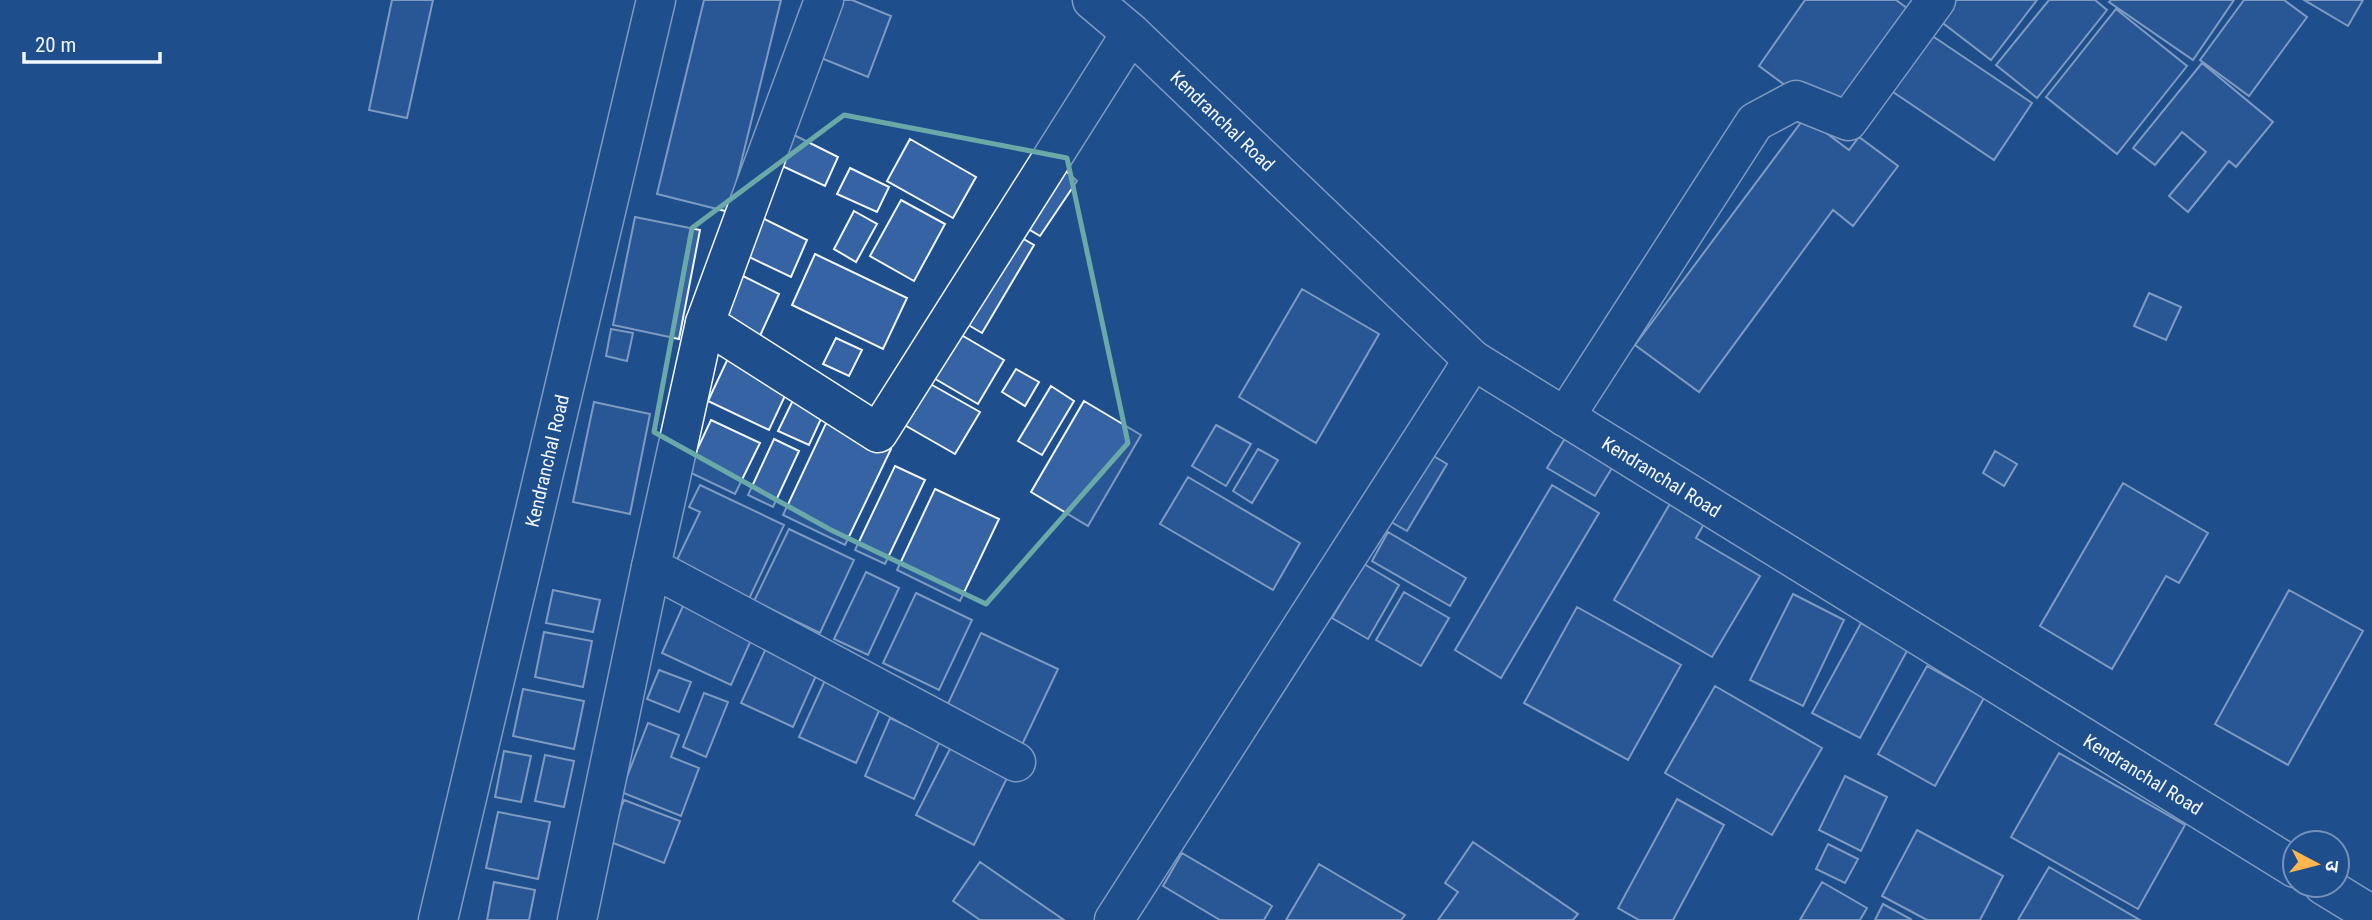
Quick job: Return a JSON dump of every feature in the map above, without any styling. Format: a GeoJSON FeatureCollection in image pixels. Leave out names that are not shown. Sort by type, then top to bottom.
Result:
{"type":"FeatureCollection","features":[{"type":"Feature","properties":{"kind":"street","name":"Kendranchal Road"},"geometry":{"type":"LineString","coordinates":[[438,920],[656,0]]}},
{"type":"Feature","properties":{"kind":"street"},"geometry":{"type":"LineString","coordinates":[[577,920],[705,323],[824,0]]}},
{"type":"Feature","properties":{"kind":"street","name":"Kendranchal Road"},"geometry":{"type":"LineString","coordinates":[[1091,0],[1130,33],[1473,360],[2281,859]]}},
{"type":"Feature","properties":{"kind":"street"},"geometry":{"type":"LineString","coordinates":[[1565,417],[1755,122],[1796,100],[1848,121],[1936,0]]}},
{"type":"Feature","properties":{"kind":"street"},"geometry":{"type":"LineString","coordinates":[[705,323],[878,433],[1130,33]]}},
{"type":"Feature","properties":{"kind":"street"},"geometry":{"type":"LineString","coordinates":[[1114,920],[1473,360]]}},
{"type":"Feature","properties":{"kind":"street"},"geometry":{"type":"LineString","coordinates":[[651,567],[1016,762]]}},
{"type":"Feature","properties":{"kind":"street"},"geometry":{"type":"LineString","coordinates":[[2346,899],[2372,915]]}},
{"type":"Feature","properties":{"kind":"highlighted area"},"geometry":{"type":"Polygon","coordinates":[[[844,115],[1067,158],[1128,443],[986,604],[831,530],[654,432],[692,228],[844,115]]]}},
{"type":"Feature","properties":{"kind":"building"},"geometry":{"type":"Polygon","coordinates":[[[392,0],[433,0],[407,118],[369,110],[392,0]]]}},
{"type":"Feature","properties":{"kind":"building"},"geometry":{"type":"Polygon","coordinates":[[[704,0],[781,0],[729,212],[657,194],[704,0]]]}},
{"type":"Feature","properties":{"kind":"building"},"geometry":{"type":"Polygon","coordinates":[[[826,0],[852,0],[891,16],[868,77],[806,52],[826,0]]]}},
{"type":"Feature","properties":{"kind":"building"},"geometry":{"type":"Polygon","coordinates":[[[1805,0],[1896,0],[1911,11],[1834,121],[1759,66],[1805,0]]]}},
{"type":"Feature","properties":{"kind":"building"},"geometry":{"type":"Polygon","coordinates":[[[1948,0],[2037,0],[1991,60],[1935,17],[1948,0]]]}},
{"type":"Feature","properties":{"kind":"building"},"geometry":{"type":"Polygon","coordinates":[[[2049,0],[2095,0],[2107,10],[2037,98],[1996,65],[2049,0]]]}},
{"type":"Feature","properties":{"kind":"building"},"geometry":{"type":"Polygon","coordinates":[[[2234,0],[2193,60],[2109,2],[2234,0]]]}},
{"type":"Feature","properties":{"kind":"building"},"geometry":{"type":"Polygon","coordinates":[[[2244,0],[2284,0],[2307,17],[2249,96],[2200,60],[2244,0]]]}},
{"type":"Feature","properties":{"kind":"building"},"geometry":{"type":"Polygon","coordinates":[[[2304,0],[2363,0],[2348,26],[2304,0]]]}},
{"type":"Feature","properties":{"kind":"building"},"geometry":{"type":"Polygon","coordinates":[[[2116,9],[2187,66],[2117,154],[2046,97],[2116,9]]]}},
{"type":"Feature","properties":{"kind":"building"},"geometry":{"type":"Polygon","coordinates":[[[1928,33],[2032,103],[1994,160],[1890,90],[1928,33]]]}},
{"type":"Feature","properties":{"kind":"building"},"geometry":{"type":"Polygon","coordinates":[[[2202,63],[2273,122],[2236,167],[2229,161],[2188,212],[2169,196],[2206,152],[2182,132],[2155,165],[2133,148],[2202,63]]]}},
{"type":"Feature","properties":{"kind":"building"},"geometry":{"type":"Polygon","coordinates":[[[1805,117],[1849,150],[1859,137],[1898,166],[1853,226],[1833,210],[1699,392],[1635,345],[1805,117]]]}},
{"type":"Feature","properties":{"kind":"building"},"geometry":{"type":"Polygon","coordinates":[[[778,127],[838,157],[825,186],[763,157],[778,127]]]}},
{"type":"Feature","properties":{"kind":"building"},"geometry":{"type":"Polygon","coordinates":[[[910,139],[976,177],[953,218],[887,181],[910,139]]]}},
{"type":"Feature","properties":{"kind":"building"},"geometry":{"type":"Polygon","coordinates":[[[1040,148],[1077,181],[1040,236],[1002,213],[1040,148]]]}},
{"type":"Feature","properties":{"kind":"building"},"geometry":{"type":"Polygon","coordinates":[[[850,168],[889,187],[877,212],[837,194],[850,168]]]}},
{"type":"Feature","properties":{"kind":"building"},"geometry":{"type":"Polygon","coordinates":[[[901,200],[945,224],[914,281],[870,256],[901,200]]]}},
{"type":"Feature","properties":{"kind":"building"},"geometry":{"type":"Polygon","coordinates":[[[854,211],[877,224],[856,262],[834,249],[854,211]]]}},
{"type":"Feature","properties":{"kind":"building"},"geometry":{"type":"Polygon","coordinates":[[[756,215],[807,240],[791,277],[739,252],[756,215]]]}},
{"type":"Feature","properties":{"kind":"building"},"geometry":{"type":"Polygon","coordinates":[[[635,217],[700,230],[679,339],[613,325],[635,217]]]}},
{"type":"Feature","properties":{"kind":"building"},"geometry":{"type":"Polygon","coordinates":[[[999,225],[1034,245],[982,333],[948,313],[999,225]]]}},
{"type":"Feature","properties":{"kind":"building"},"geometry":{"type":"Polygon","coordinates":[[[815,254],[907,298],[883,349],[792,305],[815,254]]]}},
{"type":"Feature","properties":{"kind":"building"},"geometry":{"type":"Polygon","coordinates":[[[743,276],[779,294],[759,338],[721,321],[743,276]]]}},
{"type":"Feature","properties":{"kind":"building"},"geometry":{"type":"Polygon","coordinates":[[[1302,289],[1379,334],[1316,443],[1239,397],[1302,289]]]}},
{"type":"Feature","properties":{"kind":"building"},"geometry":{"type":"Polygon","coordinates":[[[2149,293],[2181,307],[2166,340],[2134,326],[2149,293]]]}},
{"type":"Feature","properties":{"kind":"building"},"geometry":{"type":"Polygon","coordinates":[[[946,326],[1004,360],[978,404],[920,370],[946,326]]]}},
{"type":"Feature","properties":{"kind":"building"},"geometry":{"type":"Polygon","coordinates":[[[611,329],[633,333],[627,361],[606,356],[611,329]]]}},
{"type":"Feature","properties":{"kind":"building"},"geometry":{"type":"Polygon","coordinates":[[[836,338],[862,350],[849,376],[823,364],[836,338]]]}},
{"type":"Feature","properties":{"kind":"building"},"geometry":{"type":"Polygon","coordinates":[[[730,354],[791,383],[769,430],[708,401],[730,354]]]}},
{"type":"Feature","properties":{"kind":"building"},"geometry":{"type":"Polygon","coordinates":[[[1016,369],[1039,382],[1025,406],[1002,392],[1016,369]]]}},
{"type":"Feature","properties":{"kind":"building"},"geometry":{"type":"Polygon","coordinates":[[[918,377],[980,412],[955,454],[894,419],[918,377]]]}},
{"type":"Feature","properties":{"kind":"building"},"geometry":{"type":"Polygon","coordinates":[[[1051,386],[1074,401],[1042,455],[1018,441],[1051,386]]]}},
{"type":"Feature","properties":{"kind":"building"},"geometry":{"type":"Polygon","coordinates":[[[796,394],[826,408],[809,445],[778,431],[796,394]]]}},
{"type":"Feature","properties":{"kind":"building"},"geometry":{"type":"Polygon","coordinates":[[[1084,401],[1141,435],[1088,526],[1031,492],[1084,401]]]}},
{"type":"Feature","properties":{"kind":"building"},"geometry":{"type":"Polygon","coordinates":[[[594,402],[650,414],[630,514],[573,502],[594,402]]]}},
{"type":"Feature","properties":{"kind":"building"},"geometry":{"type":"Polygon","coordinates":[[[828,419],[891,449],[845,545],[783,515],[828,419]]]}},
{"type":"Feature","properties":{"kind":"building"},"geometry":{"type":"Polygon","coordinates":[[[711,420],[760,443],[735,494],[687,471],[711,420]]]}},
{"type":"Feature","properties":{"kind":"building"},"geometry":{"type":"Polygon","coordinates":[[[1216,425],[1251,444],[1226,486],[1192,466],[1216,425]]]}},
{"type":"Feature","properties":{"kind":"building"},"geometry":{"type":"Polygon","coordinates":[[[1570,430],[1618,458],[1595,496],[1547,468],[1570,430]]]}},
{"type":"Feature","properties":{"kind":"building"},"geometry":{"type":"Polygon","coordinates":[[[774,439],[799,451],[773,507],[748,495],[774,439]]]}},
{"type":"Feature","properties":{"kind":"building"},"geometry":{"type":"Polygon","coordinates":[[[1415,445],[1447,464],[1407,531],[1375,513],[1415,445]]]}},
{"type":"Feature","properties":{"kind":"building"},"geometry":{"type":"Polygon","coordinates":[[[1258,449],[1278,460],[1252,503],[1233,491],[1258,449]]]}},
{"type":"Feature","properties":{"kind":"building"},"geometry":{"type":"Polygon","coordinates":[[[1995,451],[2017,464],[2004,486],[1983,473],[1995,451]]]}},
{"type":"Feature","properties":{"kind":"building"},"geometry":{"type":"Polygon","coordinates":[[[895,466],[925,480],[885,564],[855,550],[895,466]]]}},
{"type":"Feature","properties":{"kind":"building"},"geometry":{"type":"Polygon","coordinates":[[[1188,477],[1300,543],[1273,590],[1160,524],[1188,477]]]}},
{"type":"Feature","properties":{"kind":"building"},"geometry":{"type":"Polygon","coordinates":[[[2123,483],[2208,533],[2179,583],[2166,576],[2112,669],[2040,626],[2123,483]]]}},
{"type":"Feature","properties":{"kind":"building"},"geometry":{"type":"Polygon","coordinates":[[[700,485],[784,525],[748,601],[674,566],[700,512],[689,507],[700,485]]]}},
{"type":"Feature","properties":{"kind":"building"},"geometry":{"type":"Polygon","coordinates":[[[1552,485],[1599,513],[1501,678],[1455,650],[1552,485]]]}},
{"type":"Feature","properties":{"kind":"building"},"geometry":{"type":"Polygon","coordinates":[[[935,489],[999,519],[960,601],[897,570],[935,489]]]}},
{"type":"Feature","properties":{"kind":"building"},"geometry":{"type":"Polygon","coordinates":[[[1675,495],[1709,515],[1696,538],[1760,576],[1712,657],[1614,600],[1675,495]]]}},
{"type":"Feature","properties":{"kind":"building"},"geometry":{"type":"Polygon","coordinates":[[[789,529],[854,560],[820,633],[754,601],[789,529]]]}},
{"type":"Feature","properties":{"kind":"building"},"geometry":{"type":"Polygon","coordinates":[[[1388,532],[1466,578],[1450,606],[1372,561],[1388,532]]]}},
{"type":"Feature","properties":{"kind":"building"},"geometry":{"type":"Polygon","coordinates":[[[1364,564],[1399,585],[1368,639],[1332,618],[1364,564]]]}},
{"type":"Feature","properties":{"kind":"building"},"geometry":{"type":"Polygon","coordinates":[[[866,572],[899,588],[868,655],[834,639],[866,572]]]}},
{"type":"Feature","properties":{"kind":"building"},"geometry":{"type":"Polygon","coordinates":[[[553,590],[600,600],[593,632],[546,623],[553,590]]]}},
{"type":"Feature","properties":{"kind":"building"},"geometry":{"type":"Polygon","coordinates":[[[2289,590],[2363,631],[2288,765],[2215,724],[2289,590]]]}},
{"type":"Feature","properties":{"kind":"building"},"geometry":{"type":"Polygon","coordinates":[[[1404,592],[1449,618],[1421,666],[1376,640],[1404,592]]]}},
{"type":"Feature","properties":{"kind":"building"},"geometry":{"type":"Polygon","coordinates":[[[916,593],[972,620],[939,690],[883,663],[916,593]]]}},
{"type":"Feature","properties":{"kind":"building"},"geometry":{"type":"Polygon","coordinates":[[[1793,594],[1844,620],[1803,706],[1750,680],[1793,594]]]}},
{"type":"Feature","properties":{"kind":"building"},"geometry":{"type":"Polygon","coordinates":[[[687,597],[756,629],[731,685],[662,653],[687,597]]]}},
{"type":"Feature","properties":{"kind":"building"},"geometry":{"type":"Polygon","coordinates":[[[1577,607],[1681,665],[1628,760],[1524,703],[1577,607]]]}},
{"type":"Feature","properties":{"kind":"building"},"geometry":{"type":"Polygon","coordinates":[[[1861,623],[1908,649],[1860,738],[1812,713],[1861,623]]]}},
{"type":"Feature","properties":{"kind":"building"},"geometry":{"type":"Polygon","coordinates":[[[544,632],[592,641],[583,687],[535,677],[544,632]]]}},
{"type":"Feature","properties":{"kind":"building"},"geometry":{"type":"Polygon","coordinates":[[[981,633],[1058,669],[1021,747],[945,710],[981,633]]]}},
{"type":"Feature","properties":{"kind":"building"},"geometry":{"type":"Polygon","coordinates":[[[767,646],[819,669],[793,727],[741,703],[767,646]]]}},
{"type":"Feature","properties":{"kind":"building"},"geometry":{"type":"Polygon","coordinates":[[[1927,666],[1984,698],[1935,786],[1878,754],[1927,666]]]}},
{"type":"Feature","properties":{"kind":"building"},"geometry":{"type":"Polygon","coordinates":[[[659,670],[691,682],[679,712],[647,699],[659,670]]]}},
{"type":"Feature","properties":{"kind":"building"},"geometry":{"type":"Polygon","coordinates":[[[826,678],[882,704],[856,763],[799,737],[826,678]]]}},
{"type":"Feature","properties":{"kind":"building"},"geometry":{"type":"Polygon","coordinates":[[[1715,686],[1822,748],[1772,835],[1665,773],[1715,686]]]}},
{"type":"Feature","properties":{"kind":"building"},"geometry":{"type":"Polygon","coordinates":[[[523,689],[584,701],[574,749],[513,736],[523,689]]]}},
{"type":"Feature","properties":{"kind":"building"},"geometry":{"type":"Polygon","coordinates":[[[704,693],[728,702],[706,757],[683,747],[704,693]]]}},
{"type":"Feature","properties":{"kind":"building"},"geometry":{"type":"Polygon","coordinates":[[[890,718],[940,741],[914,799],[865,776],[890,718]]]}},
{"type":"Feature","properties":{"kind":"building"},"geometry":{"type":"Polygon","coordinates":[[[648,723],[679,735],[671,757],[699,768],[681,816],[621,792],[648,723]]]}},
{"type":"Feature","properties":{"kind":"building"},"geometry":{"type":"Polygon","coordinates":[[[952,745],[1009,774],[974,845],[916,815],[952,745]]]}},
{"type":"Feature","properties":{"kind":"building"},"geometry":{"type":"Polygon","coordinates":[[[504,751],[531,756],[521,802],[495,797],[504,751]]]}},
{"type":"Feature","properties":{"kind":"building"},"geometry":{"type":"Polygon","coordinates":[[[2059,753],[2185,825],[2138,909],[2011,837],[2059,753]]]}},
{"type":"Feature","properties":{"kind":"building"},"geometry":{"type":"Polygon","coordinates":[[[545,755],[574,761],[564,807],[535,801],[545,755]]]}},
{"type":"Feature","properties":{"kind":"building"},"geometry":{"type":"Polygon","coordinates":[[[1845,776],[1887,797],[1861,851],[1819,830],[1845,776]]]}},
{"type":"Feature","properties":{"kind":"building"},"geometry":{"type":"Polygon","coordinates":[[[1677,799],[1724,825],[1673,920],[1639,920],[1618,908],[1677,799]]]}},
{"type":"Feature","properties":{"kind":"building"},"geometry":{"type":"Polygon","coordinates":[[[624,800],[680,821],[664,863],[608,841],[624,800]]]}},
{"type":"Feature","properties":{"kind":"building"},"geometry":{"type":"Polygon","coordinates":[[[498,812],[550,822],[538,879],[486,868],[498,812]]]}},
{"type":"Feature","properties":{"kind":"building"},"geometry":{"type":"Polygon","coordinates":[[[1917,830],[2003,876],[1980,920],[1927,920],[1882,896],[1917,830]]]}},
{"type":"Feature","properties":{"kind":"building"},"geometry":{"type":"Polygon","coordinates":[[[1473,842],[1578,914],[1573,920],[1438,920],[1458,892],[1445,883],[1473,842]]]}},
{"type":"Feature","properties":{"kind":"building"},"geometry":{"type":"Polygon","coordinates":[[[1828,844],[1858,859],[1845,883],[1816,869],[1828,844]]]}},
{"type":"Feature","properties":{"kind":"building"},"geometry":{"type":"Polygon","coordinates":[[[1182,853],[1272,906],[1264,920],[1220,920],[1163,886],[1182,853]]]}},
{"type":"Feature","properties":{"kind":"building"},"geometry":{"type":"Polygon","coordinates":[[[980,862],[1064,920],[980,920],[953,901],[980,862]]]}},
{"type":"Feature","properties":{"kind":"building"},"geometry":{"type":"Polygon","coordinates":[[[1319,864],[1405,915],[1401,920],[1286,920],[1319,864]]]}},
{"type":"Feature","properties":{"kind":"building"},"geometry":{"type":"Polygon","coordinates":[[[2049,867],[2140,920],[2018,920],[2049,867]]]}},
{"type":"Feature","properties":{"kind":"building"},"geometry":{"type":"Polygon","coordinates":[[[494,882],[535,890],[529,920],[487,920],[494,882]]]}},
{"type":"Feature","properties":{"kind":"building"},"geometry":{"type":"Polygon","coordinates":[[[1822,882],[1867,908],[1860,920],[1800,920],[1822,882]]]}},
{"type":"Feature","properties":{"kind":"building"},"geometry":{"type":"Polygon","coordinates":[[[1883,904],[1912,920],[1875,920],[1883,904]]]}}]}
